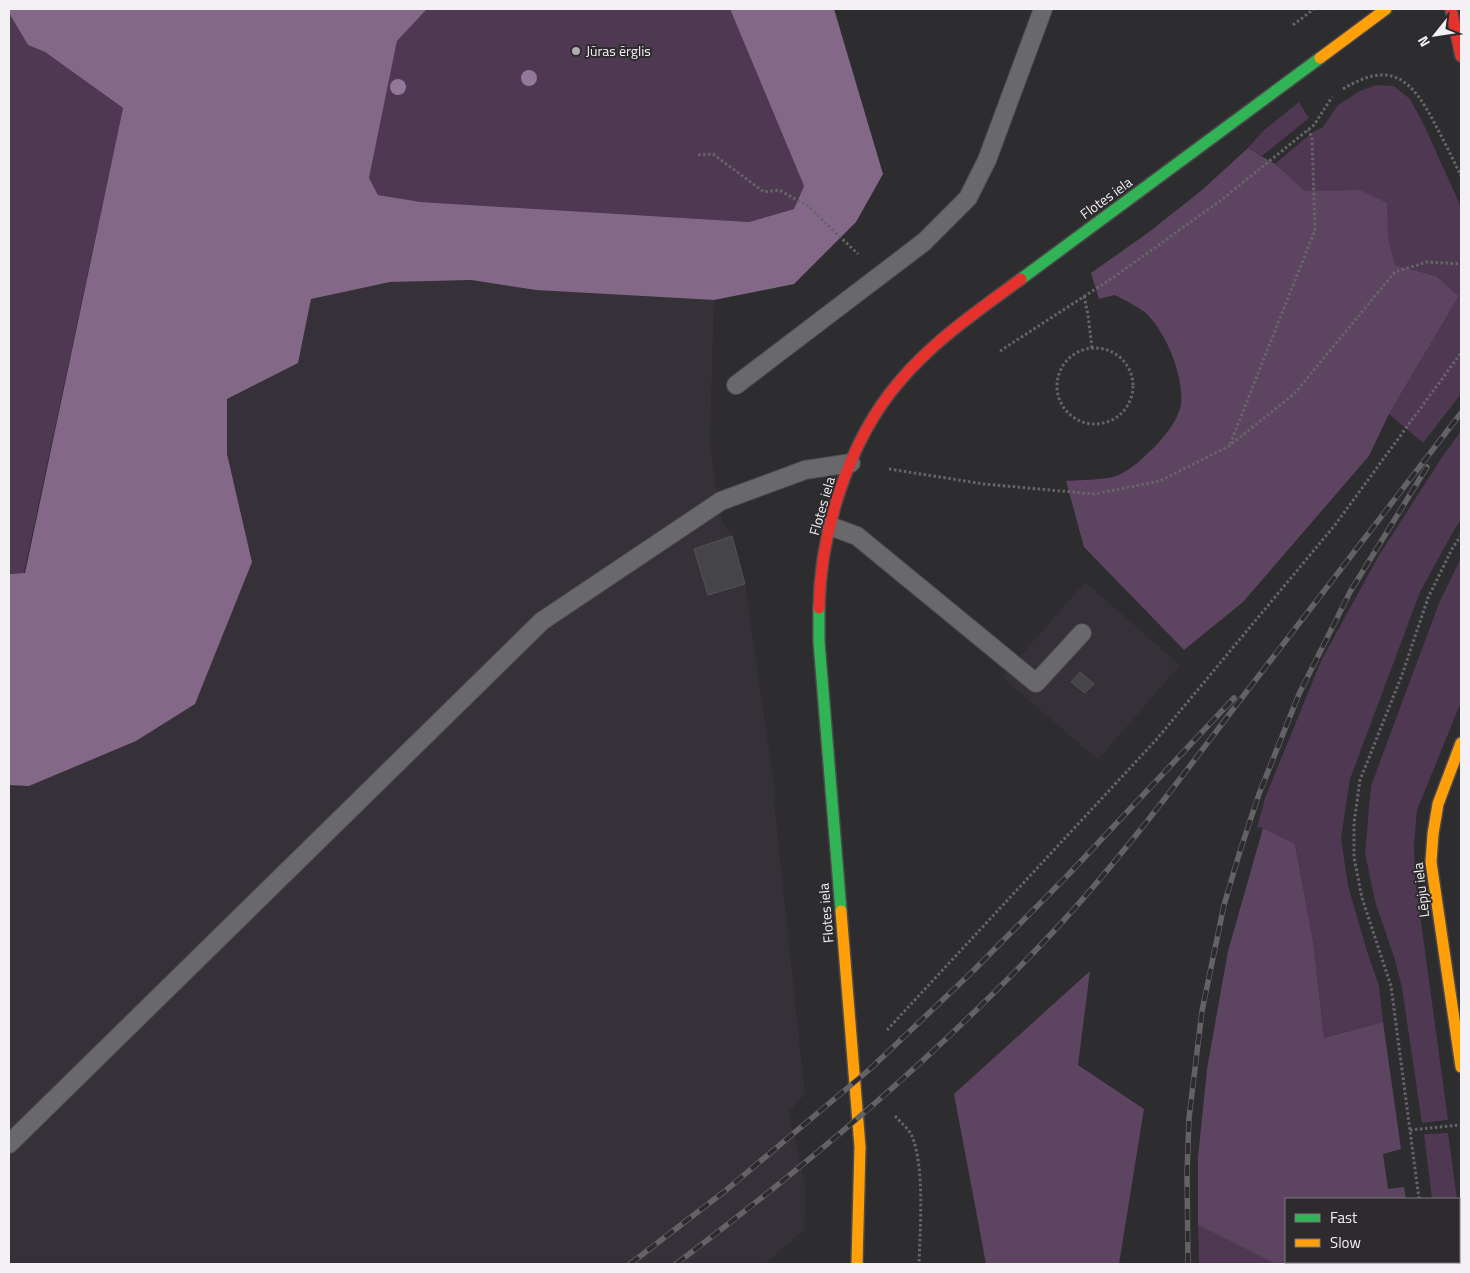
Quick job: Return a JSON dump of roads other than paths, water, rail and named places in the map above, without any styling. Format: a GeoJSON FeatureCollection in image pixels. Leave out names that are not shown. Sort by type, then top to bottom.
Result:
{"type":"FeatureCollection","features":[{"type":"Feature","properties":{"kind":"street","name":"Flotes iela"},"geometry":{"type":"LineString","coordinates":[[857,1264],[860,1147],[819,642],[821,575],[830,526],[851,463],[871,422],[898,383],[930,349],[973,315],[1386,9]]}},
{"type":"Feature","properties":{"kind":"street"},"geometry":{"type":"LineString","coordinates":[[1451,9],[1461,56]]}},
{"type":"Feature","properties":{"kind":"street","name":"Lēpju iela"},"geometry":{"type":"LineString","coordinates":[[1461,743],[1438,804],[1431,862],[1461,1067]]}},
{"type":"Feature","properties":{"kind":"lane"},"geometry":{"type":"LineString","coordinates":[[736,385],[924,242],[968,198],[987,160],[1043,9]]}},
{"type":"Feature","properties":{"kind":"lane"},"geometry":{"type":"LineString","coordinates":[[9,1144],[542,622],[721,501],[805,470],[851,463]]}},
{"type":"Feature","properties":{"kind":"lane"},"geometry":{"type":"LineString","coordinates":[[830,526],[857,536],[1036,683],[1082,633]]}},
{"type":"Feature","properties":{"kind":"railway"},"geometry":{"type":"LineString","coordinates":[[676,1264],[775,1187],[872,1106],[965,1021],[1053,932],[1151,816],[1461,413]]}},
{"type":"Feature","properties":{"kind":"railway"},"geometry":{"type":"LineString","coordinates":[[1188,1264],[1187,1174],[1189,1118],[1202,1011],[1224,905],[1240,851],[1259,794],[1299,694],[1350,592],[1427,467]]}},
{"type":"Feature","properties":{"kind":"railway"},"geometry":{"type":"LineString","coordinates":[[630,1264],[725,1191],[870,1069],[972,972],[1068,875],[1234,698]]}},
{"type":"Feature","properties":{"kind":"place","name":"Jūras ērglis"},"geometry":{"type":"Point","coordinates":[576,51]}}]}
